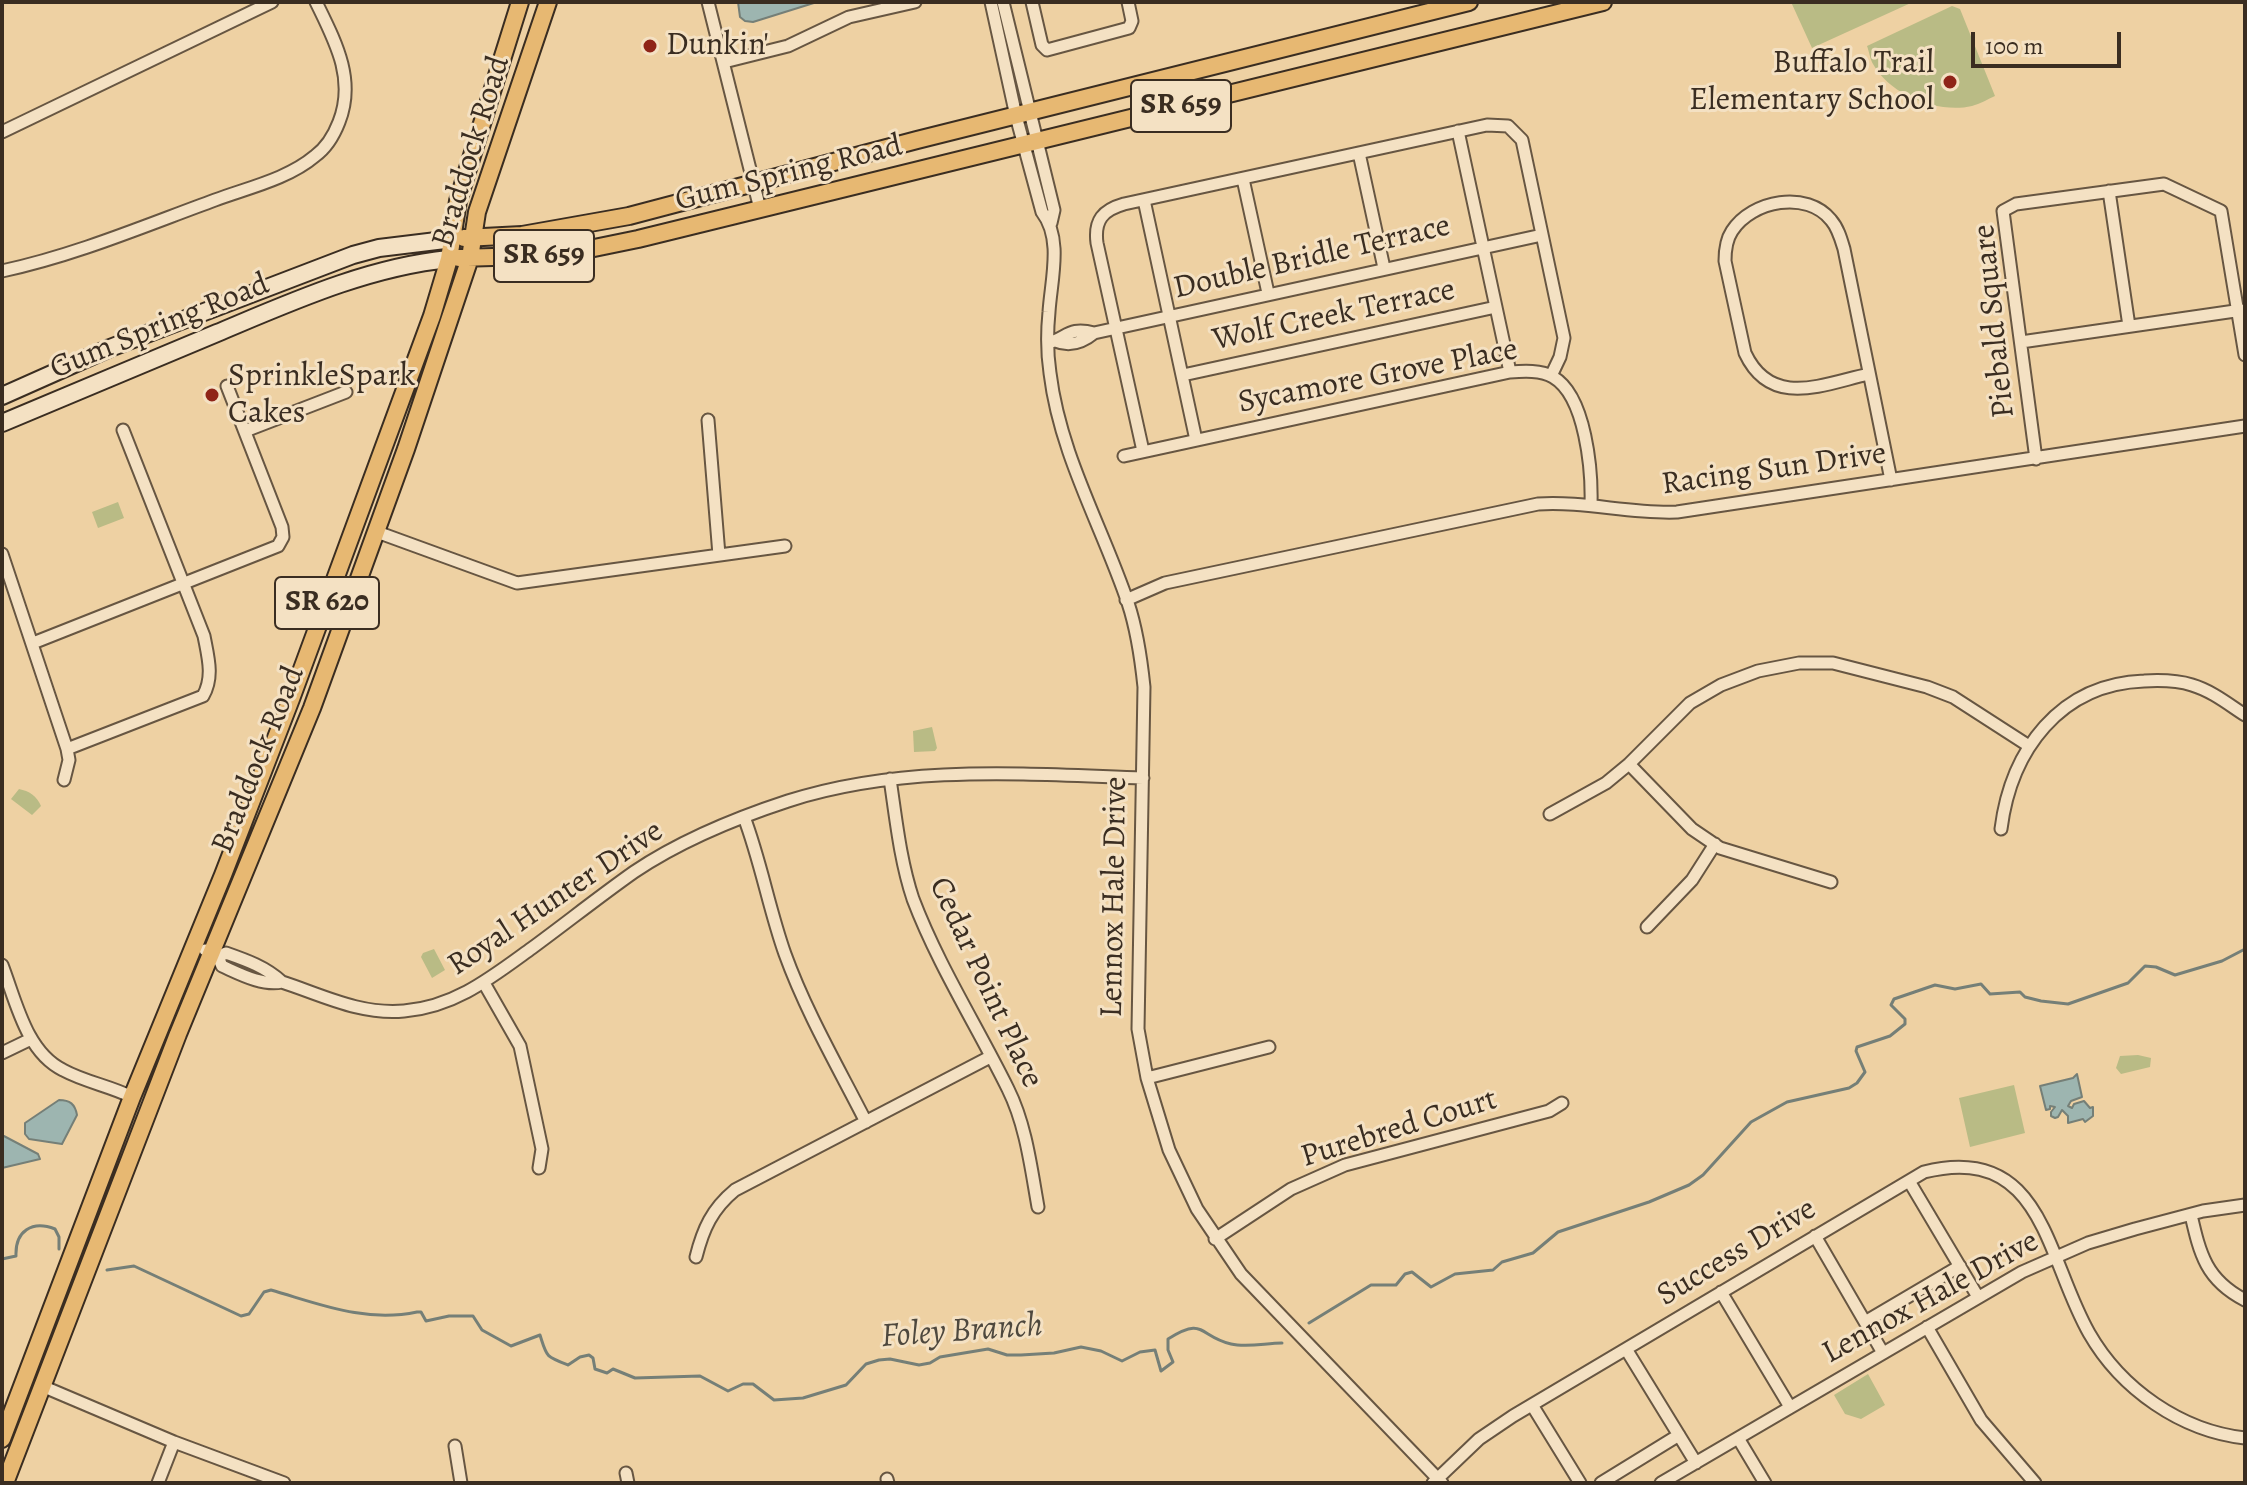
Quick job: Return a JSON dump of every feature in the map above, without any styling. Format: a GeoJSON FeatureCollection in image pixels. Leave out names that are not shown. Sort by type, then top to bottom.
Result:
{"type":"FeatureCollection","features":[{"type":"Feature","properties":{"kind":"main road","name":"Braddock Road"},"geometry":{"type":"LineString","coordinates":[[2,1439],[132,1097],[324,611],[432,316],[449,259],[461,192],[520,2]]}},
{"type":"Feature","properties":{"kind":"main road","name":"Braddock Road"},"geometry":{"type":"LineString","coordinates":[[5,1483],[312,708],[377,532],[470,258],[477,212],[548,2]]}},
{"type":"Feature","properties":{"kind":"main road","name":"Gum Spring Road"},"geometry":{"type":"LineString","coordinates":[[2,396],[110,348],[353,255],[388,246],[510,236],[629,216],[1469,2]]}},
{"type":"Feature","properties":{"kind":"main road","name":"Gum Spring Road"},"geometry":{"type":"LineString","coordinates":[[2,423],[255,317],[350,281],[401,267],[449,259],[560,255],[638,239],[1603,2]]}},
{"type":"Feature","properties":{"kind":"main road"},"geometry":{"type":"LineString","coordinates":[[377,532],[371,523],[390,459],[387,438]]}},
{"type":"Feature","properties":{"kind":"main road"},"geometry":{"type":"LineString","coordinates":[[312,708],[305,696],[305,686],[329,621],[324,611]]}},
{"type":"Feature","properties":{"kind":"main road"},"geometry":{"type":"LineString","coordinates":[[42,1386],[42,1364],[67,1300],[80,1236]]}},
{"type":"Feature","properties":{"kind":"street"},"geometry":{"type":"LineString","coordinates":[[2,132],[272,2]]}},
{"type":"Feature","properties":{"kind":"street"},"geometry":{"type":"LineString","coordinates":[[2,271],[59,258],[95,245],[267,181],[296,169],[314,157],[330,141],[339,124],[345,104],[346,83],[339,52],[316,2]]}},
{"type":"Feature","properties":{"kind":"street"},"geometry":{"type":"LineString","coordinates":[[708,2],[760,209]]}},
{"type":"Feature","properties":{"kind":"street"},"geometry":{"type":"LineString","coordinates":[[724,62],[788,46],[849,17],[915,2]]}},
{"type":"Feature","properties":{"kind":"street"},"geometry":{"type":"LineString","coordinates":[[991,2],[1023,114]]}},
{"type":"Feature","properties":{"kind":"street"},"geometry":{"type":"LineString","coordinates":[[1003,2],[1023,114]]}},
{"type":"Feature","properties":{"kind":"street"},"geometry":{"type":"LineString","coordinates":[[1032,2],[1042,45],[1047,50],[1129,28],[1132,21],[1128,2]]}},
{"type":"Feature","properties":{"kind":"street","name":"Lennox Hale Drive"},"geometry":{"type":"LineString","coordinates":[[1023,114],[1042,212],[1051,223],[1054,253],[1051,342],[1054,402],[1066,448],[1126,600],[1140,651],[1144,687],[1137,975],[1138,1029],[1147,1078],[1169,1150],[1215,1239],[1254,1288],[1438,1481]]}},
{"type":"Feature","properties":{"kind":"street"},"geometry":{"type":"LineString","coordinates":[[1143,451],[1097,243],[1098,219],[1108,209],[1494,124],[1508,126],[1522,140],[1564,338],[1551,376]]}},
{"type":"Feature","properties":{"kind":"street"},"geometry":{"type":"LineString","coordinates":[[1458,131],[1510,372]]}},
{"type":"Feature","properties":{"kind":"street"},"geometry":{"type":"LineString","coordinates":[[1359,153],[1384,268]]}},
{"type":"Feature","properties":{"kind":"street"},"geometry":{"type":"LineString","coordinates":[[1243,179],[1268,293]]}},
{"type":"Feature","properties":{"kind":"street","name":"Piebald Square"},"geometry":{"type":"LineString","coordinates":[[2036,459],[2003,211],[2016,204],[2164,184],[2221,211],[2241,310],[2245,355]]}},
{"type":"Feature","properties":{"kind":"street"},"geometry":{"type":"LineString","coordinates":[[2109,191],[2129,326]]}},
{"type":"Feature","properties":{"kind":"street"},"geometry":{"type":"LineString","coordinates":[[1144,200],[1196,440]]}},
{"type":"Feature","properties":{"kind":"street"},"geometry":{"type":"LineString","coordinates":[[1869,374],[1793,390],[1775,386],[1750,363],[1745,353],[1725,261],[1732,230],[1752,211],[1766,205],[1804,203],[1820,209],[1832,220],[1844,249],[1891,480]]}},
{"type":"Feature","properties":{"kind":"street","name":"Double Bridle Terrace"},"geometry":{"type":"LineString","coordinates":[[1051,342],[1066,346],[1086,340],[1094,333],[1542,235]]}},
{"type":"Feature","properties":{"kind":"street","name":"Wolf Creek Terrace"},"geometry":{"type":"LineString","coordinates":[[1183,375],[1496,307]]}},
{"type":"Feature","properties":{"kind":"street"},"geometry":{"type":"LineString","coordinates":[[2021,342],[2241,310]]}},
{"type":"Feature","properties":{"kind":"street","name":"Sycamore Grove Place"},"geometry":{"type":"LineString","coordinates":[[1124,456],[1510,372],[1531,371],[1551,376],[1573,398],[1592,481],[1591,505]]}},
{"type":"Feature","properties":{"kind":"street"},"geometry":{"type":"LineString","coordinates":[[33,643],[278,546],[283,537],[282,527],[227,386]]}},
{"type":"Feature","properties":{"kind":"street"},"geometry":{"type":"LineString","coordinates":[[245,431],[346,392]]}},
{"type":"Feature","properties":{"kind":"street"},"geometry":{"type":"LineString","coordinates":[[708,420],[719,555]]}},
{"type":"Feature","properties":{"kind":"street","name":"Racing Sun Drive"},"geometry":{"type":"LineString","coordinates":[[1126,600],[1165,583],[1538,504],[1569,502],[1647,513],[1677,512],[2245,426]]}},
{"type":"Feature","properties":{"kind":"street"},"geometry":{"type":"LineString","coordinates":[[67,749],[203,696],[210,684],[210,664],[204,636],[123,430]]}},
{"type":"Feature","properties":{"kind":"street"},"geometry":{"type":"LineString","coordinates":[[377,532],[517,583],[785,546]]}},
{"type":"Feature","properties":{"kind":"street"},"geometry":{"type":"LineString","coordinates":[[2,554],[67,749],[69,760],[64,780]]}},
{"type":"Feature","properties":{"kind":"street"},"geometry":{"type":"LineString","coordinates":[[1550,814],[1588,794],[1629,764],[1690,703],[1706,693],[1758,671],[1799,663],[1833,663],[1927,687],[1953,697],[2029,746]]}},
{"type":"Feature","properties":{"kind":"street"},"geometry":{"type":"LineString","coordinates":[[2001,829],[2004,803],[2029,746],[2067,705],[2095,689],[2130,682],[2168,680],[2213,693],[2245,715]]}},
{"type":"Feature","properties":{"kind":"street"},"geometry":{"type":"LineString","coordinates":[[1629,764],[1692,829],[1715,844],[1755,860],[1831,882]]}},
{"type":"Feature","properties":{"kind":"street","name":"Royal Hunter Drive"},"geometry":{"type":"LineString","coordinates":[[194,944],[215,955],[232,955],[270,971],[282,982],[350,1007],[402,1012],[442,1005],[484,983],[637,870],[677,847],[791,800],[890,779],[971,773],[1143,778]]}},
{"type":"Feature","properties":{"kind":"street","name":"Cedar Point Place"},"geometry":{"type":"LineString","coordinates":[[890,779],[901,852],[912,894],[923,925],[1009,1091],[1024,1132],[1038,1207]]}},
{"type":"Feature","properties":{"kind":"street"},"geometry":{"type":"LineString","coordinates":[[744,817],[760,860],[771,911],[786,958],[807,1007],[866,1122]]}},
{"type":"Feature","properties":{"kind":"street"},"geometry":{"type":"LineString","coordinates":[[1647,927],[1692,880],[1715,844]]}},
{"type":"Feature","properties":{"kind":"street"},"geometry":{"type":"LineString","coordinates":[[2,965],[31,1039],[54,1065],[132,1097]]}},
{"type":"Feature","properties":{"kind":"street"},"geometry":{"type":"LineString","coordinates":[[484,983],[520,1046],[542,1149],[539,1168]]}},
{"type":"Feature","properties":{"kind":"street"},"geometry":{"type":"LineString","coordinates":[[2,1053],[31,1039]]}},
{"type":"Feature","properties":{"kind":"street"},"geometry":{"type":"LineString","coordinates":[[1147,1078],[1269,1047]]}},
{"type":"Feature","properties":{"kind":"street"},"geometry":{"type":"LineString","coordinates":[[696,1257],[703,1231],[713,1211],[735,1190],[990,1057]]}},
{"type":"Feature","properties":{"kind":"street","name":"Purebred Court"},"geometry":{"type":"LineString","coordinates":[[1215,1239],[1291,1189],[1345,1165],[1549,1111],[1562,1103]]}},
{"type":"Feature","properties":{"kind":"street","name":"Success Drive"},"geometry":{"type":"LineString","coordinates":[[1438,1481],[1479,1439],[1815,1236],[1924,1172],[1967,1166],[2007,1181],[2031,1203],[2089,1333],[2134,1388],[2157,1406],[2201,1428],[2245,1438]]}},
{"type":"Feature","properties":{"kind":"street"},"geometry":{"type":"LineString","coordinates":[[1909,1181],[1978,1297]]}},
{"type":"Feature","properties":{"kind":"street","name":"Lennox Hale Drive"},"geometry":{"type":"LineString","coordinates":[[1661,1483],[2022,1272],[2056,1256],[2135,1229],[2245,1205]]}},
{"type":"Feature","properties":{"kind":"street"},"geometry":{"type":"LineString","coordinates":[[2191,1215],[2207,1267],[2225,1288],[2245,1300]]}},
{"type":"Feature","properties":{"kind":"street"},"geometry":{"type":"LineString","coordinates":[[1815,1236],[1883,1353]]}},
{"type":"Feature","properties":{"kind":"street"},"geometry":{"type":"LineString","coordinates":[[1865,1322],[1960,1266]]}},
{"type":"Feature","properties":{"kind":"street"},"geometry":{"type":"LineString","coordinates":[[1721,1292],[1790,1407]]}},
{"type":"Feature","properties":{"kind":"street"},"geometry":{"type":"LineString","coordinates":[[1927,1327],[1981,1420],[2035,1483]]}},
{"type":"Feature","properties":{"kind":"street"},"geometry":{"type":"LineString","coordinates":[[1626,1349],[1696,1463]]}},
{"type":"Feature","properties":{"kind":"street"},"geometry":{"type":"LineString","coordinates":[[42,1386],[174,1442],[284,1483]]}},
{"type":"Feature","properties":{"kind":"street"},"geometry":{"type":"LineString","coordinates":[[1532,1405],[1580,1483]]}},
{"type":"Feature","properties":{"kind":"street"},"geometry":{"type":"LineString","coordinates":[[1601,1483],[1679,1435]]}},
{"type":"Feature","properties":{"kind":"street"},"geometry":{"type":"LineString","coordinates":[[1738,1438],[1765,1483]]}},
{"type":"Feature","properties":{"kind":"street"},"geometry":{"type":"LineString","coordinates":[[158,1483],[174,1442]]}},
{"type":"Feature","properties":{"kind":"street"},"geometry":{"type":"LineString","coordinates":[[455,1446],[461,1483]]}},
{"type":"Feature","properties":{"kind":"street"},"geometry":{"type":"LineString","coordinates":[[245,1483],[250,1471]]}},
{"type":"Feature","properties":{"kind":"green space"},"geometry":{"type":"Polygon","coordinates":[[[1791,2],[1913,2],[1812,48],[1791,2]]]}},
{"type":"Feature","properties":{"kind":"green space"},"geometry":{"type":"Polygon","coordinates":[[[1952,6],[1960,9],[1995,96],[1959,108],[1916,100],[1891,85],[1872,62],[1867,46],[1952,6]]]}},
{"type":"Feature","properties":{"kind":"green space"},"geometry":{"type":"Polygon","coordinates":[[[118,502],[124,518],[98,528],[92,512],[118,502]]]}},
{"type":"Feature","properties":{"kind":"green space"},"geometry":{"type":"Polygon","coordinates":[[[932,727],[935,751],[914,752],[913,731],[932,727]]]}},
{"type":"Feature","properties":{"kind":"green space"},"geometry":{"type":"Polygon","coordinates":[[[19,789],[32,794],[41,806],[32,815],[11,799],[19,789]]]}},
{"type":"Feature","properties":{"kind":"green space"},"geometry":{"type":"Polygon","coordinates":[[[434,949],[445,970],[432,978],[421,957],[434,949]]]}},
{"type":"Feature","properties":{"kind":"green space"},"geometry":{"type":"Polygon","coordinates":[[[2120,1056],[2151,1058],[2150,1067],[2121,1074],[2116,1068],[2120,1056]]]}},
{"type":"Feature","properties":{"kind":"green space"},"geometry":{"type":"Polygon","coordinates":[[[2014,1085],[2025,1133],[1970,1147],[1959,1098],[2014,1085]]]}},
{"type":"Feature","properties":{"kind":"green space"},"geometry":{"type":"Polygon","coordinates":[[[1868,1374],[1885,1405],[1861,1419],[1845,1414],[1834,1395],[1868,1374]]]}},
{"type":"Feature","properties":{"kind":"water"},"geometry":{"type":"Polygon","coordinates":[[[738,2],[817,2],[753,22],[740,17],[738,2]]]}},
{"type":"Feature","properties":{"kind":"water"},"geometry":{"type":"Polygon","coordinates":[[[2077,1074],[2082,1097],[2071,1101],[2068,1106],[2072,1108],[2074,1104],[2084,1101],[2090,1108],[2093,1107],[2093,1116],[2085,1122],[2083,1119],[2068,1123],[2068,1116],[2062,1110],[2055,1118],[2051,1112],[2055,1107],[2050,1106],[2046,1110],[2040,1086],[2073,1078],[2077,1074]]]}},
{"type":"Feature","properties":{"kind":"water"},"geometry":{"type":"Polygon","coordinates":[[[59,1100],[71,1103],[77,1115],[62,1144],[29,1139],[25,1134],[25,1123],[59,1100]]]}},
{"type":"Feature","properties":{"kind":"water"},"geometry":{"type":"Polygon","coordinates":[[[2,1135],[38,1154],[40,1159],[2,1168],[2,1135]]]}},
{"type":"Feature","properties":{"kind":"waterway","name":"Foley Branch"},"geometry":{"type":"LineString","coordinates":[[1309,1323],[1371,1285],[1396,1285],[1405,1274],[1412,1272],[1431,1287],[1455,1274],[1493,1270],[1502,1262],[1533,1253],[1558,1232],[1649,1202],[1689,1185],[1703,1175],[1751,1122],[1787,1102],[1849,1088],[1857,1083],[1865,1072],[1857,1047],[1890,1036],[1905,1024],[1905,1019],[1891,1005],[1894,999],[1935,985],[1955,989],[1981,984],[1990,994],[2020,992],[2025,997],[2068,1004],[2128,983],[2145,966],[2175,975],[2222,961],[2245,949]]}},
{"type":"Feature","properties":{"kind":"waterway","name":"Foley Branch"},"geometry":{"type":"LineString","coordinates":[[2,1259],[16,1256],[18,1240],[32,1227],[55,1229],[59,1249]]}},
{"type":"Feature","properties":{"kind":"waterway","name":"Foley Branch"},"geometry":{"type":"LineString","coordinates":[[107,1270],[134,1266],[241,1316],[249,1314],[264,1292],[271,1290],[361,1314],[421,1312],[426,1321],[449,1316],[473,1316],[482,1330],[511,1346],[540,1335],[548,1355],[568,1365],[589,1355],[593,1358],[595,1369],[607,1373],[613,1369],[635,1378],[700,1376],[728,1391],[743,1384],[753,1384],[774,1400],[803,1398],[846,1385],[866,1364],[879,1360],[919,1365],[940,1357],[988,1349],[1007,1355],[1021,1355],[1081,1347],[1101,1351],[1122,1361],[1140,1352],[1155,1350],[1161,1371],[1173,1362],[1168,1339],[1189,1329],[1195,1328],[1220,1341],[1237,1345],[1282,1343]]}},
{"type":"Feature","properties":{"kind":"place","name":"Dunkin'"},"geometry":{"type":"Point","coordinates":[650,46]}},
{"type":"Feature","properties":{"kind":"place","name":"Buffalo Trail Elementary School"},"geometry":{"type":"Point","coordinates":[1950,82]}},
{"type":"Feature","properties":{"kind":"place","name":"SprinkleSpark Cakes"},"geometry":{"type":"Point","coordinates":[212,395]}}]}
